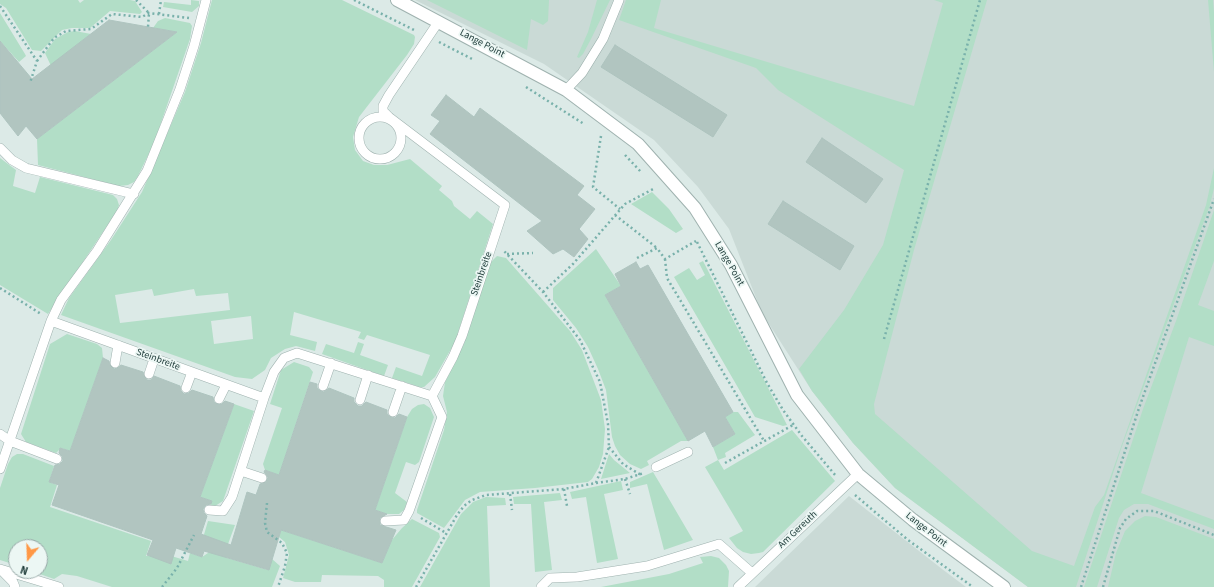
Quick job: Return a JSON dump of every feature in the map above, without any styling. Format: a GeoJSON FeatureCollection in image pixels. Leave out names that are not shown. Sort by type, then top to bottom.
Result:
{"type":"FeatureCollection","features":[{"type":"Feature","properties":{"kind":"street","name":"Lange Point"},"geometry":{"type":"LineString","coordinates":[[396,0],[440,21],[566,90],[638,144],[695,208],[731,265],[797,395],[858,474],[913,520],[1004,587]]}},
{"type":"Feature","properties":{"kind":"lane"},"geometry":{"type":"LineString","coordinates":[[0,469],[51,321],[61,300],[134,194],[147,170],[180,89],[206,0]]}},
{"type":"Feature","properties":{"kind":"lane"},"geometry":{"type":"LineString","coordinates":[[566,90],[582,73],[603,39],[619,0]]}},
{"type":"Feature","properties":{"kind":"lane","name":"Steinbreite"},"geometry":{"type":"LineString","coordinates":[[432,396],[453,357],[462,336],[505,205],[394,122],[383,111],[383,106],[440,21]]}},
{"type":"Feature","properties":{"kind":"lane"},"geometry":{"type":"LineString","coordinates":[[382,116],[394,122],[401,134],[401,142],[396,152],[383,159],[376,159],[367,155],[359,142],[359,135],[363,125],[375,117],[382,116]]}},
{"type":"Feature","properties":{"kind":"lane"},"geometry":{"type":"LineString","coordinates":[[0,148],[12,160],[26,168],[134,194]]}},
{"type":"Feature","properties":{"kind":"lane","name":"Steinbreite"},"geometry":{"type":"LineString","coordinates":[[51,321],[264,398]]}},
{"type":"Feature","properties":{"kind":"lane"},"geometry":{"type":"LineString","coordinates":[[114,363],[118,346]]}},
{"type":"Feature","properties":{"kind":"lane"},"geometry":{"type":"LineString","coordinates":[[209,510],[223,511],[232,497],[274,372],[284,358],[297,353],[432,396],[442,416],[409,511],[404,520],[385,521]]}},
{"type":"Feature","properties":{"kind":"lane"},"geometry":{"type":"LineString","coordinates":[[149,374],[154,359]]}},
{"type":"Feature","properties":{"kind":"lane"},"geometry":{"type":"LineString","coordinates":[[323,386],[331,363]]}},
{"type":"Feature","properties":{"kind":"lane"},"geometry":{"type":"LineString","coordinates":[[186,388],[192,372]]}},
{"type":"Feature","properties":{"kind":"lane"},"geometry":{"type":"LineString","coordinates":[[360,400],[368,375]]}},
{"type":"Feature","properties":{"kind":"lane"},"geometry":{"type":"LineString","coordinates":[[219,399],[226,385]]}},
{"type":"Feature","properties":{"kind":"lane"},"geometry":{"type":"LineString","coordinates":[[393,412],[402,386]]}},
{"type":"Feature","properties":{"kind":"lane"},"geometry":{"type":"LineString","coordinates":[[0,434],[10,441],[57,459]]}},
{"type":"Feature","properties":{"kind":"lane"},"geometry":{"type":"LineString","coordinates":[[656,467],[688,452]]}},
{"type":"Feature","properties":{"kind":"lane"},"geometry":{"type":"LineString","coordinates":[[241,471],[262,478]]}},
{"type":"Feature","properties":{"kind":"lane","name":"Am Gereuth"},"geometry":{"type":"LineString","coordinates":[[738,587],[858,474]]}},
{"type":"Feature","properties":{"kind":"lane"},"geometry":{"type":"LineString","coordinates":[[541,587],[550,578],[578,577],[647,566],[719,544],[752,573]]}},
{"type":"Feature","properties":{"kind":"lane"},"geometry":{"type":"LineString","coordinates":[[0,569],[6,573],[15,587]]}},
{"type":"Feature","properties":{"kind":"lane"},"geometry":{"type":"LineString","coordinates":[[0,569],[59,587]]}},
{"type":"Feature","properties":{"kind":"path"},"geometry":{"type":"LineString","coordinates":[[136,0],[150,13]]}},
{"type":"Feature","properties":{"kind":"path"},"geometry":{"type":"LineString","coordinates":[[160,14],[161,0]]}},
{"type":"Feature","properties":{"kind":"path"},"geometry":{"type":"LineString","coordinates":[[354,0],[414,30]]}},
{"type":"Feature","properties":{"kind":"path"},"geometry":{"type":"LineString","coordinates":[[884,339],[980,0]]}},
{"type":"Feature","properties":{"kind":"path"},"geometry":{"type":"LineString","coordinates":[[0,6],[37,61]]}},
{"type":"Feature","properties":{"kind":"path"},"geometry":{"type":"LineString","coordinates":[[148,27],[150,13]]}},
{"type":"Feature","properties":{"kind":"path"},"geometry":{"type":"LineString","coordinates":[[30,83],[37,61],[54,38],[66,31],[91,30],[112,14],[142,17],[150,13],[201,20]]}},
{"type":"Feature","properties":{"kind":"path","name":"Lange Point"},"geometry":{"type":"LineString","coordinates":[[446,46],[480,63]]}},
{"type":"Feature","properties":{"kind":"path"},"geometry":{"type":"LineString","coordinates":[[520,84],[564,110],[589,128]]}},
{"type":"Feature","properties":{"kind":"path"},"geometry":{"type":"LineString","coordinates":[[595,132],[605,139]]}},
{"type":"Feature","properties":{"kind":"path"},"geometry":{"type":"LineString","coordinates":[[601,136],[593,187],[620,209]]}},
{"type":"Feature","properties":{"kind":"path"},"geometry":{"type":"LineString","coordinates":[[620,151],[646,178]]}},
{"type":"Feature","properties":{"kind":"path"},"geometry":{"type":"LineString","coordinates":[[543,292],[573,264],[625,204],[655,188]]}},
{"type":"Feature","properties":{"kind":"path"},"geometry":{"type":"LineString","coordinates":[[1081,587],[1139,408],[1214,199]]}},
{"type":"Feature","properties":{"kind":"path"},"geometry":{"type":"LineString","coordinates":[[615,215],[657,248],[665,259],[668,278],[764,441]]}},
{"type":"Feature","properties":{"kind":"path","name":"Lange Point"},"geometry":{"type":"LineString","coordinates":[[693,236],[767,383],[793,425],[836,476]]}},
{"type":"Feature","properties":{"kind":"path"},"geometry":{"type":"LineString","coordinates":[[494,241],[543,292],[572,328],[589,356],[600,382],[605,402],[609,447],[596,483]]}},
{"type":"Feature","properties":{"kind":"path"},"geometry":{"type":"LineString","coordinates":[[665,259],[696,241]]}},
{"type":"Feature","properties":{"kind":"path"},"geometry":{"type":"LineString","coordinates":[[637,258],[657,248]]}},
{"type":"Feature","properties":{"kind":"path"},"geometry":{"type":"LineString","coordinates":[[506,254],[533,253]]}},
{"type":"Feature","properties":{"kind":"path"},"geometry":{"type":"LineString","coordinates":[[0,288],[51,321]]}},
{"type":"Feature","properties":{"kind":"path"},"geometry":{"type":"LineString","coordinates":[[725,463],[793,425]]}},
{"type":"Feature","properties":{"kind":"path"},"geometry":{"type":"LineString","coordinates":[[609,447],[623,464],[641,475]]}},
{"type":"Feature","properties":{"kind":"path"},"geometry":{"type":"LineString","coordinates":[[416,587],[461,510],[472,500],[486,495],[564,489],[625,479],[641,475],[656,467]]}},
{"type":"Feature","properties":{"kind":"path"},"geometry":{"type":"LineString","coordinates":[[625,479],[630,494]]}},
{"type":"Feature","properties":{"kind":"path"},"geometry":{"type":"LineString","coordinates":[[564,489],[567,506]]}},
{"type":"Feature","properties":{"kind":"path"},"geometry":{"type":"LineString","coordinates":[[510,494],[512,510]]}},
{"type":"Feature","properties":{"kind":"path","name":"Lange Point"},"geometry":{"type":"LineString","coordinates":[[856,495],[908,540],[973,587]]}},
{"type":"Feature","properties":{"kind":"path"},"geometry":{"type":"LineString","coordinates":[[267,503],[265,522],[267,532],[282,543],[287,552],[285,566],[278,587]]}},
{"type":"Feature","properties":{"kind":"path"},"geometry":{"type":"LineString","coordinates":[[409,511],[446,534]]}},
{"type":"Feature","properties":{"kind":"path"},"geometry":{"type":"LineString","coordinates":[[1103,587],[1120,528],[1126,519],[1137,511],[1154,511],[1214,535]]}},
{"type":"Feature","properties":{"kind":"path"},"geometry":{"type":"LineString","coordinates":[[162,587],[177,568],[194,535]]}},
{"type":"Feature","properties":{"kind":"shaded area"},"geometry":{"type":"Polygon","coordinates":[[[415,0],[1214,0],[1214,587],[1028,587],[895,488],[853,443],[812,391],[762,313],[729,229],[698,187],[654,140],[544,64],[415,0]]]}},
{"type":"Feature","properties":{"kind":"shaded area"},"geometry":{"type":"Polygon","coordinates":[[[849,496],[942,569],[966,587],[755,587],[849,496]]]}},
{"type":"Feature","properties":{"kind":"green space"},"geometry":{"type":"Polygon","coordinates":[[[0,0],[78,0],[80,3],[84,0],[130,0],[135,1],[142,12],[140,14],[110,11],[90,28],[72,28],[62,30],[41,51],[32,50],[6,8],[0,4],[0,0]]]}},
{"type":"Feature","properties":{"kind":"green space"},"geometry":{"type":"Polygon","coordinates":[[[191,0],[199,1],[199,6],[192,12],[163,7],[164,2],[191,5],[191,0]]]}},
{"type":"Feature","properties":{"kind":"green space"},"geometry":{"type":"Polygon","coordinates":[[[212,0],[342,0],[414,35],[414,44],[407,55],[359,117],[353,137],[355,150],[363,161],[374,165],[387,165],[410,159],[442,186],[439,190],[452,201],[454,206],[470,219],[477,211],[493,224],[455,342],[435,377],[424,387],[392,378],[396,367],[422,376],[430,355],[367,335],[364,340],[358,338],[361,332],[294,312],[290,335],[317,342],[315,351],[296,346],[285,349],[271,358],[265,370],[252,379],[235,377],[61,315],[69,298],[111,240],[142,192],[185,92],[201,43],[212,0]],[[152,289],[115,295],[120,323],[230,310],[228,293],[196,296],[194,289],[154,296],[152,289]],[[251,316],[211,321],[214,344],[253,339],[251,316]]]}},
{"type":"Feature","properties":{"kind":"green space"},"geometry":{"type":"Polygon","coordinates":[[[427,0],[549,0],[548,21],[543,25],[531,19],[527,50],[427,0]]]}},
{"type":"Feature","properties":{"kind":"green space"},"geometry":{"type":"Polygon","coordinates":[[[597,0],[610,0],[583,54],[579,58],[577,57],[588,32],[597,0]]]}},
{"type":"Feature","properties":{"kind":"green space"},"geometry":{"type":"Polygon","coordinates":[[[626,0],[661,0],[654,28],[914,106],[943,3],[934,0],[987,0],[914,250],[874,404],[875,414],[1032,551],[1074,566],[1095,507],[1104,495],[1206,205],[1214,168],[1214,188],[1210,205],[1121,449],[1076,587],[1028,587],[895,488],[853,443],[812,391],[799,369],[844,310],[883,245],[904,170],[778,90],[756,68],[619,20],[626,0]]]}},
{"type":"Feature","properties":{"kind":"green space"},"geometry":{"type":"Polygon","coordinates":[[[1208,0],[1213,0],[1214,72],[1208,0]]]}},
{"type":"Feature","properties":{"kind":"green space"},"geometry":{"type":"Polygon","coordinates":[[[0,13],[26,56],[19,62],[0,41],[0,13]]]}},
{"type":"Feature","properties":{"kind":"green space"},"geometry":{"type":"Polygon","coordinates":[[[165,18],[190,23],[192,26],[190,39],[154,143],[134,182],[128,185],[119,186],[38,165],[37,139],[177,32],[153,28],[158,21],[165,18]]]}},
{"type":"Feature","properties":{"kind":"green space"},"geometry":{"type":"Polygon","coordinates":[[[75,31],[91,34],[51,66],[45,53],[55,39],[68,32],[75,31]]]}},
{"type":"Feature","properties":{"kind":"green space"},"geometry":{"type":"Polygon","coordinates":[[[0,158],[16,170],[13,186],[35,193],[40,177],[113,195],[117,199],[119,205],[117,211],[48,314],[0,285],[0,158]]]}},
{"type":"Feature","properties":{"kind":"green space"},"geometry":{"type":"Polygon","coordinates":[[[652,192],[669,209],[683,229],[676,233],[631,204],[652,192]]]}},
{"type":"Feature","properties":{"kind":"green space"},"geometry":{"type":"Polygon","coordinates":[[[1214,210],[1214,261],[1198,305],[1214,311],[1214,346],[1189,337],[1141,493],[1214,520],[1214,529],[1148,504],[1134,504],[1124,510],[1119,518],[1097,587],[1084,587],[1143,409],[1176,321],[1214,210]]]}},
{"type":"Feature","properties":{"kind":"green space"},"geometry":{"type":"Polygon","coordinates":[[[596,249],[621,286],[605,295],[688,441],[681,441],[647,461],[649,465],[641,469],[630,464],[620,455],[615,446],[612,437],[606,390],[598,369],[588,347],[576,328],[553,300],[553,288],[596,249]]]}},
{"type":"Feature","properties":{"kind":"green space"},"geometry":{"type":"Polygon","coordinates":[[[497,256],[506,258],[570,331],[582,350],[601,400],[605,429],[603,454],[599,467],[592,479],[588,482],[480,492],[465,500],[444,528],[417,513],[417,510],[444,430],[447,412],[443,396],[445,382],[464,344],[489,264],[497,256]]]}},
{"type":"Feature","properties":{"kind":"green space"},"geometry":{"type":"Polygon","coordinates":[[[703,261],[787,425],[783,426],[755,417],[674,277],[689,268],[697,280],[705,275],[699,263],[703,261]]]}},
{"type":"Feature","properties":{"kind":"green space"},"geometry":{"type":"Polygon","coordinates":[[[67,334],[97,344],[102,348],[103,358],[70,451],[61,448],[56,453],[26,442],[21,434],[50,344],[67,334]]]}},
{"type":"Feature","properties":{"kind":"green space"},"geometry":{"type":"Polygon","coordinates":[[[358,342],[364,344],[360,355],[388,365],[384,376],[322,354],[326,344],[354,353],[358,342]]]}},
{"type":"Feature","properties":{"kind":"green space"},"geometry":{"type":"Polygon","coordinates":[[[294,362],[309,367],[313,372],[279,475],[265,470],[263,464],[282,408],[270,404],[281,370],[294,362]]]}},
{"type":"Feature","properties":{"kind":"green space"},"geometry":{"type":"Polygon","coordinates":[[[234,404],[254,411],[223,501],[215,506],[210,506],[212,501],[200,497],[234,404]]]}},
{"type":"Feature","properties":{"kind":"green space"},"geometry":{"type":"Polygon","coordinates":[[[424,404],[430,408],[434,417],[419,462],[415,465],[406,462],[395,493],[407,502],[404,510],[399,514],[387,514],[375,510],[407,417],[412,409],[418,405],[424,404]]]}},
{"type":"Feature","properties":{"kind":"green space"},"geometry":{"type":"Polygon","coordinates":[[[733,412],[738,412],[755,435],[725,453],[726,457],[718,460],[713,447],[735,434],[725,417],[733,412]]]}},
{"type":"Feature","properties":{"kind":"green space"},"geometry":{"type":"Polygon","coordinates":[[[792,430],[835,481],[763,552],[751,554],[743,552],[737,548],[729,538],[743,531],[705,467],[718,460],[724,470],[792,430]]]}},
{"type":"Feature","properties":{"kind":"green space"},"geometry":{"type":"Polygon","coordinates":[[[17,454],[23,454],[54,466],[49,482],[57,485],[50,507],[151,541],[146,556],[168,555],[188,561],[190,553],[202,557],[211,551],[203,538],[208,521],[235,525],[224,555],[227,558],[268,570],[272,559],[280,566],[272,587],[112,587],[77,576],[62,574],[54,579],[48,577],[48,539],[8,539],[8,562],[0,560],[0,488],[8,464],[12,457],[17,454]]]}},
{"type":"Feature","properties":{"kind":"green space"},"geometry":{"type":"Polygon","coordinates":[[[609,454],[614,460],[630,473],[601,479],[609,454]]]}},
{"type":"Feature","properties":{"kind":"green space"},"geometry":{"type":"Polygon","coordinates":[[[653,472],[693,540],[664,550],[647,484],[630,488],[630,482],[653,472]]]}},
{"type":"Feature","properties":{"kind":"green space"},"geometry":{"type":"Polygon","coordinates":[[[621,481],[623,490],[604,494],[618,559],[597,563],[586,497],[572,499],[570,492],[621,481]]]}},
{"type":"Feature","properties":{"kind":"green space"},"geometry":{"type":"Polygon","coordinates":[[[560,493],[562,500],[544,502],[552,570],[535,572],[531,504],[514,504],[513,497],[560,493]]]}},
{"type":"Feature","properties":{"kind":"green space"},"geometry":{"type":"Polygon","coordinates":[[[486,497],[505,498],[506,505],[487,506],[490,587],[420,587],[461,514],[473,502],[486,497]]]}},
{"type":"Feature","properties":{"kind":"green space"},"geometry":{"type":"Polygon","coordinates":[[[1145,516],[1156,517],[1214,539],[1214,587],[1108,587],[1116,553],[1125,531],[1135,521],[1145,516]]]}},
{"type":"Feature","properties":{"kind":"green space"},"geometry":{"type":"Polygon","coordinates":[[[412,519],[439,533],[440,537],[412,587],[384,587],[384,580],[378,576],[322,575],[321,582],[295,582],[283,578],[289,555],[285,542],[279,537],[281,530],[382,563],[391,541],[412,519]]]}},
{"type":"Feature","properties":{"kind":"green space"},"geometry":{"type":"Polygon","coordinates":[[[711,556],[719,558],[726,565],[729,571],[728,587],[601,587],[669,574],[703,563],[700,557],[711,556]]]}},
{"type":"Feature","properties":{"kind":"building"},"geometry":{"type":"Polygon","coordinates":[[[109,20],[177,32],[37,139],[26,126],[18,136],[0,113],[0,41],[32,79],[109,20]]]}},
{"type":"Feature","properties":{"kind":"building"},"geometry":{"type":"Polygon","coordinates":[[[615,45],[727,115],[713,137],[601,67],[615,45]]]}},
{"type":"Feature","properties":{"kind":"building"},"geometry":{"type":"Polygon","coordinates":[[[446,95],[474,117],[480,108],[584,186],[577,195],[595,209],[579,229],[588,239],[574,257],[563,249],[553,254],[527,231],[542,221],[430,134],[440,121],[431,115],[446,95]]]}},
{"type":"Feature","properties":{"kind":"building"},"geometry":{"type":"Polygon","coordinates":[[[822,138],[883,179],[866,203],[806,162],[822,138]]]}},
{"type":"Feature","properties":{"kind":"building"},"geometry":{"type":"Polygon","coordinates":[[[783,201],[854,246],[840,270],[768,224],[783,201]]]}},
{"type":"Feature","properties":{"kind":"building"},"geometry":{"type":"Polygon","coordinates":[[[636,262],[640,269],[648,265],[733,412],[725,417],[735,434],[713,447],[705,431],[688,441],[605,295],[621,286],[615,274],[636,262]]]}},
{"type":"Feature","properties":{"kind":"building"},"geometry":{"type":"Polygon","coordinates":[[[103,358],[109,361],[110,365],[114,369],[121,365],[143,372],[147,380],[151,380],[154,376],[180,386],[181,391],[184,394],[189,393],[192,390],[213,397],[214,402],[217,404],[222,404],[225,401],[234,404],[200,497],[212,501],[211,504],[206,505],[203,509],[207,516],[201,534],[231,545],[247,492],[256,495],[260,484],[266,482],[268,477],[264,472],[265,470],[279,475],[310,382],[317,384],[317,388],[321,391],[324,392],[329,388],[354,398],[354,402],[358,406],[362,406],[366,402],[387,410],[387,414],[391,417],[395,418],[399,414],[407,417],[375,510],[387,514],[380,518],[380,525],[396,530],[382,563],[281,530],[269,570],[204,551],[202,557],[176,548],[171,564],[147,555],[153,540],[52,505],[59,485],[49,482],[55,465],[60,464],[63,461],[62,456],[59,453],[60,448],[70,451],[103,358]]]}}]}
